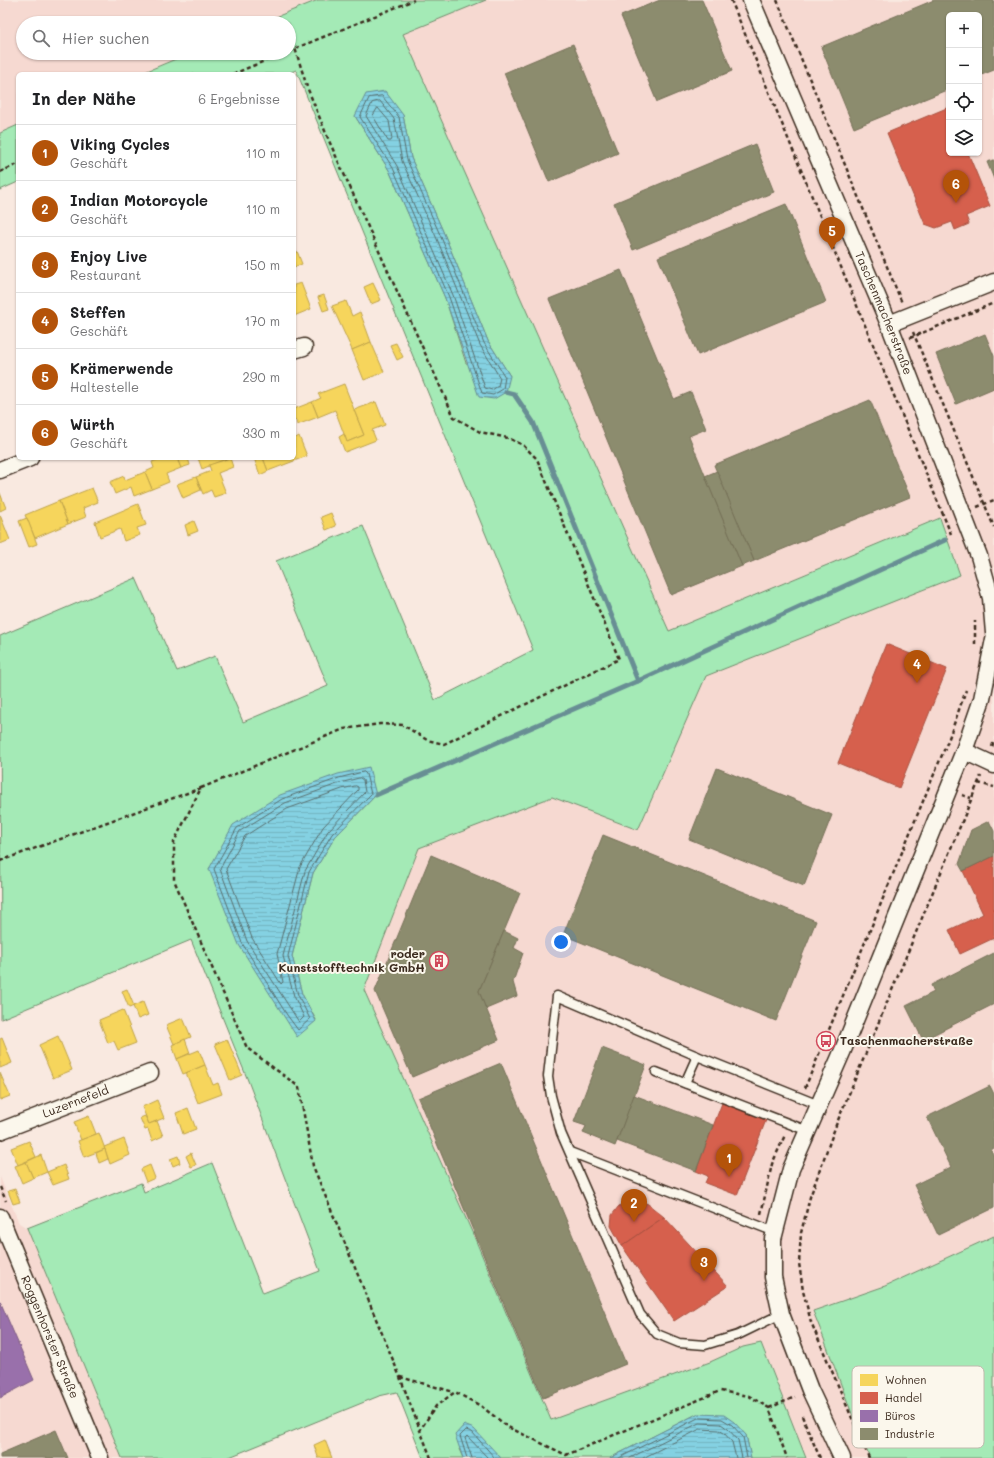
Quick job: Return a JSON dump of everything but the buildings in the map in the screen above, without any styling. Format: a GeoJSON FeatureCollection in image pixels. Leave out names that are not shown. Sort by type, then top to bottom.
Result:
{"type":"FeatureCollection","features":[{"type":"Feature","properties":{"kind":"street","name":"Taschenmacherstraße"},"geometry":{"type":"LineString","coordinates":[[751,0],[896,343],[979,556],[991,598],[994,633]]}},
{"type":"Feature","properties":{"kind":"street"},"geometry":{"type":"LineString","coordinates":[[888,324],[994,282]]}},
{"type":"Feature","properties":{"kind":"street"},"geometry":{"type":"LineString","coordinates":[[0,470],[25,460]]}},
{"type":"Feature","properties":{"kind":"street"},"geometry":{"type":"LineString","coordinates":[[842,1458],[810,1390],[781,1314],[773,1277],[773,1239],[791,1169],[819,1105],[964,751],[982,699],[994,639]]}},
{"type":"Feature","properties":{"kind":"street"},"geometry":{"type":"LineString","coordinates":[[964,751],[990,764]]}},
{"type":"Feature","properties":{"kind":"street","name":"Luzernefeld"},"geometry":{"type":"LineString","coordinates":[[0,1131],[150,1073]]}},
{"type":"Feature","properties":{"kind":"street","name":"Roggenhorster Straße"},"geometry":{"type":"LineString","coordinates":[[0,1217],[100,1458]]}},
{"type":"Feature","properties":{"kind":"lane"},"geometry":{"type":"LineString","coordinates":[[781,1314],[738,1335],[705,1345],[680,1343],[657,1334],[640,1314],[562,1133],[551,1096],[548,1076],[557,996],[697,1056],[819,1105]]}},
{"type":"Feature","properties":{"kind":"lane"},"geometry":{"type":"LineString","coordinates":[[685,1083],[697,1056]]}},
{"type":"Feature","properties":{"kind":"lane"},"geometry":{"type":"LineString","coordinates":[[656,1072],[808,1130]]}},
{"type":"Feature","properties":{"kind":"lane"},"geometry":{"type":"LineString","coordinates":[[570,1152],[775,1232]]}},
{"type":"Feature","properties":{"kind":"path"},"geometry":{"type":"LineString","coordinates":[[296,48],[414,0]]}},
{"type":"Feature","properties":{"kind":"path"},"geometry":{"type":"LineString","coordinates":[[731,0],[954,540]]}},
{"type":"Feature","properties":{"kind":"path"},"geometry":{"type":"LineString","coordinates":[[777,0],[994,527]]}},
{"type":"Feature","properties":{"kind":"path"},"geometry":{"type":"LineString","coordinates":[[0,860],[201,788],[344,729],[380,724],[403,725],[427,740],[444,744],[619,660],[537,459],[523,445],[508,438],[480,432],[454,417],[330,143],[307,87],[296,51]]}},
{"type":"Feature","properties":{"kind":"path"},"geometry":{"type":"LineString","coordinates":[[239,72],[267,60]]}},
{"type":"Feature","properties":{"kind":"path"},"geometry":{"type":"LineString","coordinates":[[0,172],[16,165]]}},
{"type":"Feature","properties":{"kind":"path"},"geometry":{"type":"LineString","coordinates":[[876,351],[994,303]]}},
{"type":"Feature","properties":{"kind":"path"},"geometry":{"type":"LineString","coordinates":[[975,618],[975,646]]}},
{"type":"Feature","properties":{"kind":"path"},"geometry":{"type":"LineString","coordinates":[[801,1098],[943,751],[968,682]]}},
{"type":"Feature","properties":{"kind":"path"},"geometry":{"type":"LineString","coordinates":[[852,1418],[811,1322],[803,1291],[799,1263],[801,1232],[810,1197],[836,1125],[978,783],[990,764],[994,741]]}},
{"type":"Feature","properties":{"kind":"path"},"geometry":{"type":"LineString","coordinates":[[978,783],[994,787]]}},
{"type":"Feature","properties":{"kind":"path"},"geometry":{"type":"LineString","coordinates":[[201,788],[174,842],[174,880],[246,1048],[299,1087],[313,1166],[400,1377],[431,1458]]}},
{"type":"Feature","properties":{"kind":"path"},"geometry":{"type":"LineString","coordinates":[[758,1226],[772,1164],[790,1123]]}},
{"type":"Feature","properties":{"kind":"path"},"geometry":{"type":"LineString","coordinates":[[400,1377],[455,1392],[481,1406],[508,1427],[566,1455],[720,1391],[750,1396],[770,1408],[788,1458]]}},
{"type":"Feature","properties":{"kind":"path"},"geometry":{"type":"LineString","coordinates":[[792,1390],[797,1404]]}},
{"type":"Feature","properties":{"kind":"path"},"geometry":{"type":"LineString","coordinates":[[770,1408],[810,1390]]}},
{"type":"Feature","properties":{"kind":"path"},"geometry":{"type":"LineString","coordinates":[[420,1430],[436,1406],[455,1392]]}},
{"type":"Feature","properties":{"kind":"path"},"geometry":{"type":"LineString","coordinates":[[800,1410],[820,1458]]}},
{"type":"Feature","properties":{"kind":"path"},"geometry":{"type":"LineString","coordinates":[[865,1448],[869,1458]]}},
{"type":"Feature","properties":{"kind":"shaded area"},"geometry":{"type":"Polygon","coordinates":[[[0,0],[318,0],[278,16],[16,16],[16,60],[173,60],[145,72],[16,72],[16,126],[0,133],[0,0]]]}},
{"type":"Feature","properties":{"kind":"shaded area"},"geometry":{"type":"Polygon","coordinates":[[[486,0],[994,0],[994,1236],[885,1286],[813,1311],[852,1407],[852,1448],[869,1448],[873,1458],[806,1458],[761,1343],[743,1347],[710,1362],[551,1421],[476,1241],[364,990],[419,848],[552,797],[638,830],[706,676],[960,574],[940,518],[669,631],[402,34],[486,0]]]}},
{"type":"Feature","properties":{"kind":"shaded area"},"geometry":{"type":"Polygon","coordinates":[[[0,1177],[19,1223],[27,1228],[122,1458],[0,1458],[0,1177]]]}},
{"type":"Feature","properties":{"kind":"green space"},"geometry":{"type":"Polygon","coordinates":[[[318,0],[486,0],[403,34],[669,631],[940,518],[960,575],[706,676],[638,830],[552,797],[419,848],[364,990],[476,1241],[551,1420],[710,1362],[743,1347],[761,1343],[806,1458],[751,1458],[746,1435],[697,1414],[610,1458],[501,1458],[497,1455],[459,1449],[463,1458],[423,1458],[397,1392],[379,1396],[227,1458],[122,1458],[27,1228],[141,1183],[144,1192],[212,1163],[263,1293],[320,1271],[247,1078],[191,940],[1,1019],[0,636],[136,578],[177,671],[215,656],[243,722],[328,686],[276,561],[363,526],[435,700],[533,650],[296,70],[291,72],[145,72],[173,60],[296,60],[296,16],[278,16],[318,0]],[[403,115],[355,116],[389,170],[445,298],[466,363],[510,376],[488,341],[411,158],[403,115]],[[376,795],[209,868],[316,1020],[302,994],[292,956],[313,873],[335,837],[376,795]]]}},
{"type":"Feature","properties":{"kind":"green space"},"geometry":{"type":"Polygon","coordinates":[[[16,126],[16,183],[0,190],[0,133],[16,126]]]}},
{"type":"Feature","properties":{"kind":"green space"},"geometry":{"type":"Polygon","coordinates":[[[994,1236],[994,1458],[870,1458],[866,1448],[984,1448],[984,1366],[852,1366],[852,1414],[813,1311],[885,1286],[994,1236]]]}},
{"type":"Feature","properties":{"kind":"water"},"geometry":{"type":"Polygon","coordinates":[[[385,91],[403,115],[411,158],[488,341],[510,376],[506,392],[494,399],[479,397],[445,298],[389,170],[355,116],[366,94],[385,91]]]}},
{"type":"Feature","properties":{"kind":"water"},"geometry":{"type":"Polygon","coordinates":[[[369,767],[376,795],[335,837],[313,873],[292,956],[302,994],[316,1021],[297,1037],[239,945],[209,869],[233,825],[280,795],[338,774],[369,767]]]}},
{"type":"Feature","properties":{"kind":"water"},"geometry":{"type":"Polygon","coordinates":[[[697,1414],[724,1415],[734,1422],[746,1435],[751,1458],[610,1458],[697,1414]]]}},
{"type":"Feature","properties":{"kind":"water"},"geometry":{"type":"Polygon","coordinates":[[[464,1425],[474,1429],[501,1458],[463,1458],[455,1435],[464,1425]]]}},
{"type":"Feature","properties":{"kind":"waterway"},"geometry":{"type":"LineString","coordinates":[[506,392],[514,394],[533,422],[638,681]]}},
{"type":"Feature","properties":{"kind":"waterway"},"geometry":{"type":"LineString","coordinates":[[376,795],[638,681],[945,540]]}},
{"type":"Feature","properties":{"kind":"place","name":"Würth"},"geometry":{"type":"Point","coordinates":[956,203]}},
{"type":"Feature","properties":{"kind":"place","name":"Krämerwende"},"geometry":{"type":"Point","coordinates":[832,250]}},
{"type":"Feature","properties":{"kind":"place","name":"Steffen"},"geometry":{"type":"Point","coordinates":[917,683]}},
{"type":"Feature","properties":{"kind":"place","name":"roder Kunststofftechnik GmbH"},"geometry":{"type":"Point","coordinates":[439,961]}},
{"type":"Feature","properties":{"kind":"place","name":"Taschenmacherstraße"},"geometry":{"type":"Point","coordinates":[826,1041]}},
{"type":"Feature","properties":{"kind":"place","name":"Viking Cycles"},"geometry":{"type":"Point","coordinates":[729,1177]}},
{"type":"Feature","properties":{"kind":"place","name":"Indian Motorcycle"},"geometry":{"type":"Point","coordinates":[634,1222]}},
{"type":"Feature","properties":{"kind":"place","name":"Enjoy Live"},"geometry":{"type":"Point","coordinates":[704,1281]}}]}
